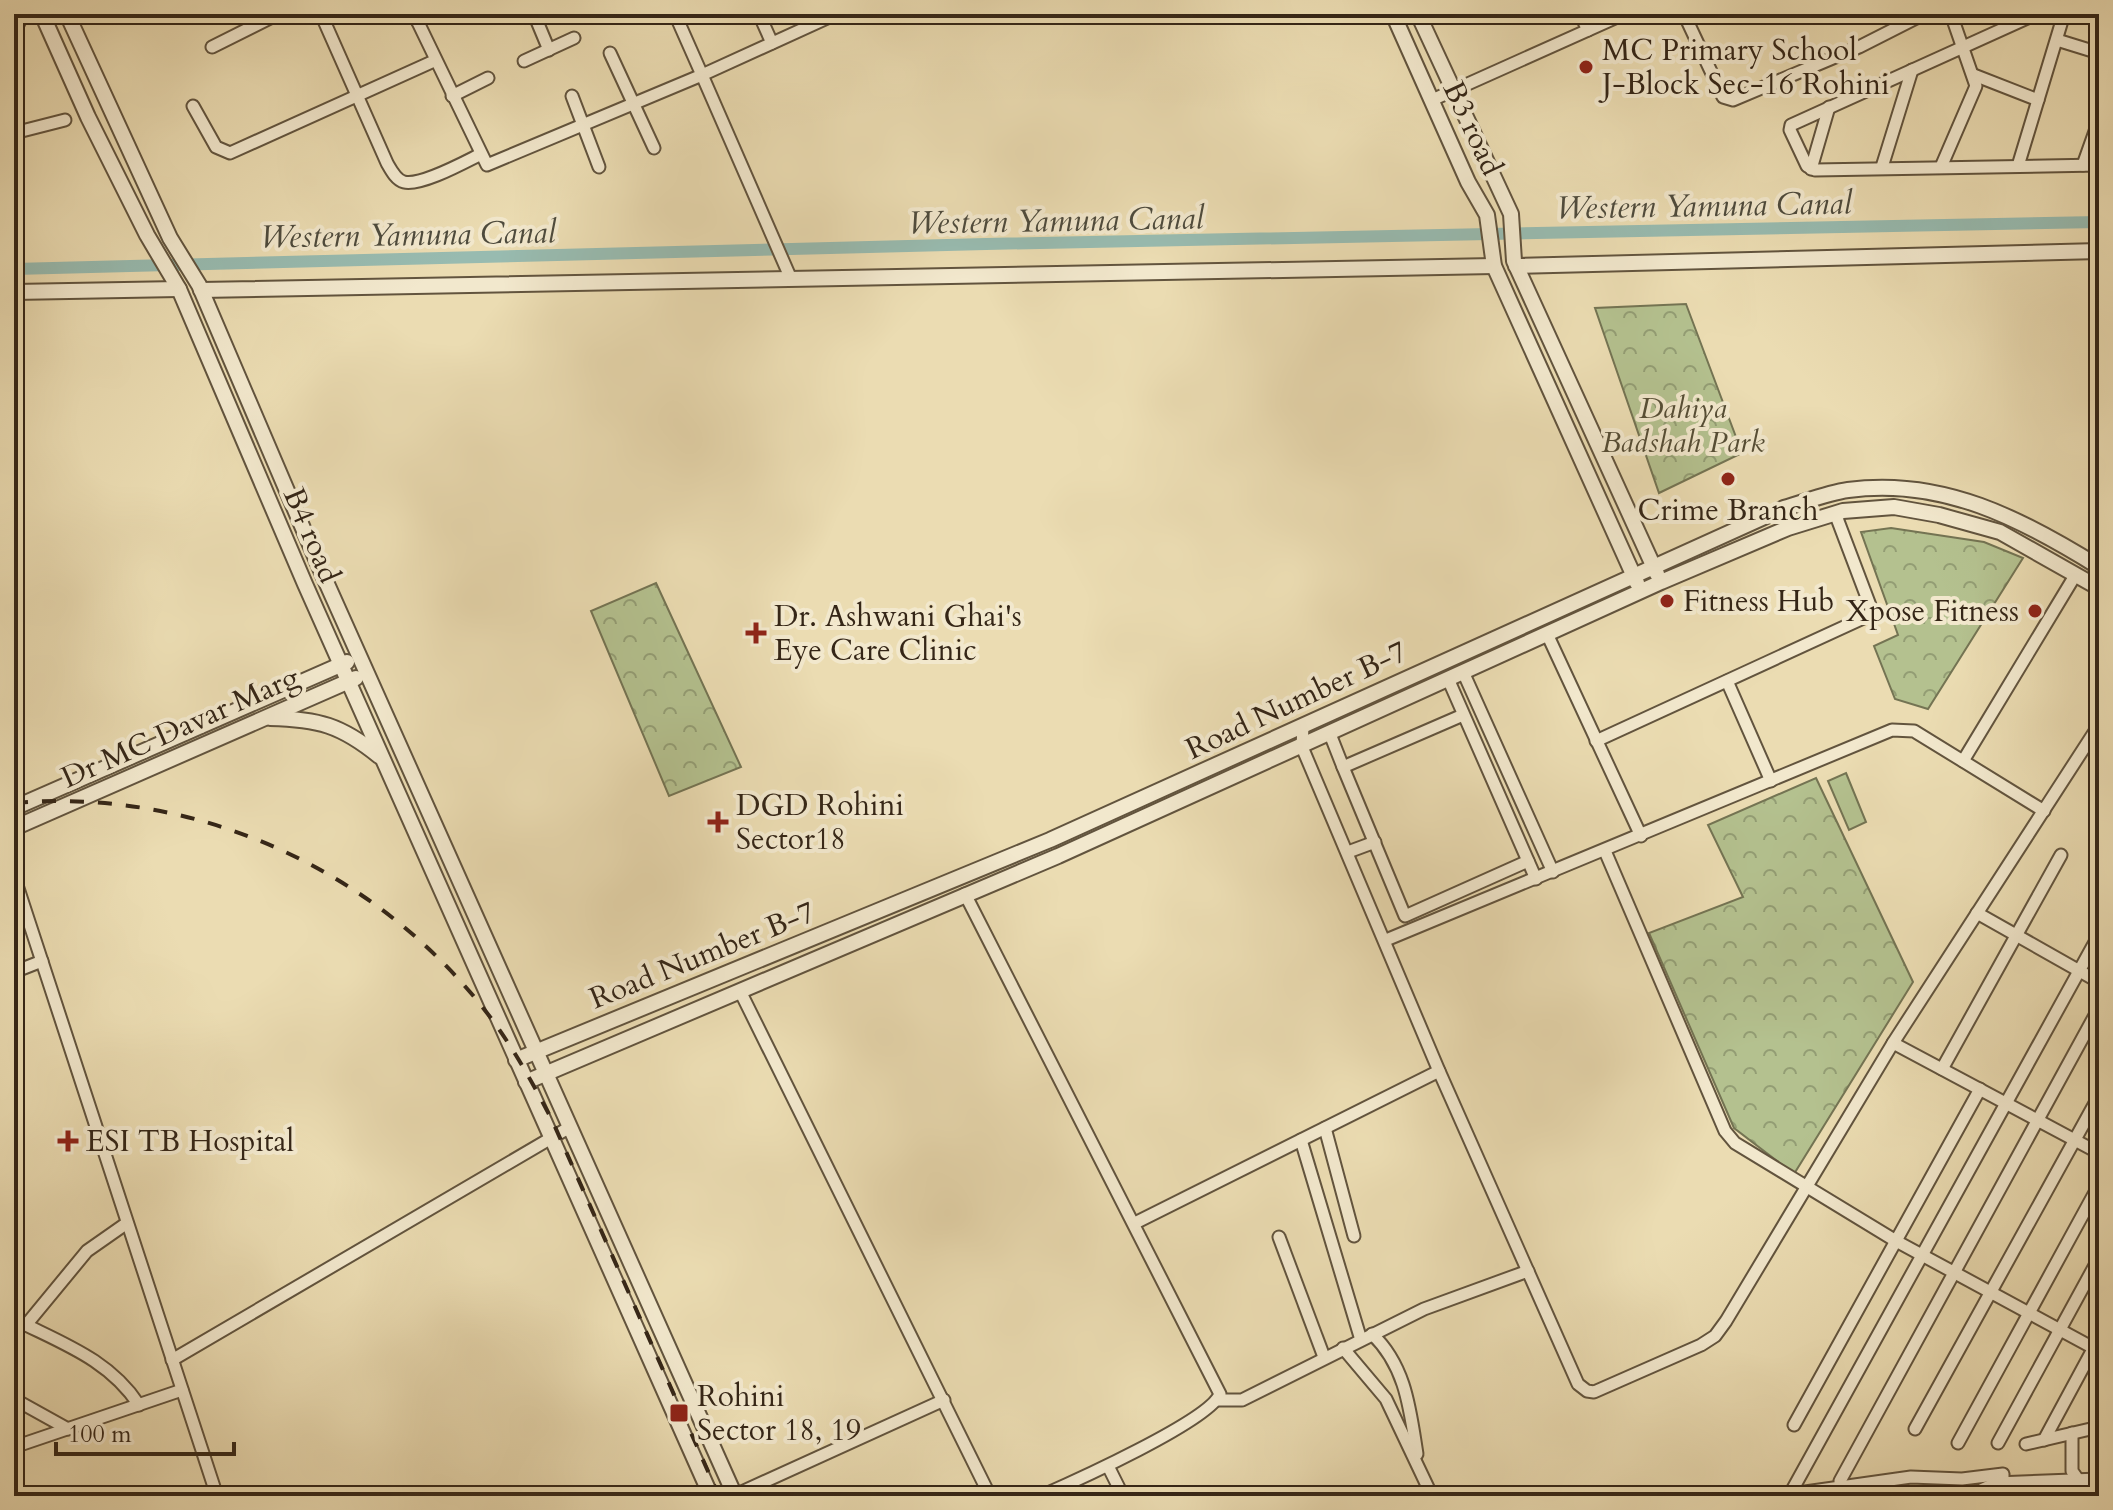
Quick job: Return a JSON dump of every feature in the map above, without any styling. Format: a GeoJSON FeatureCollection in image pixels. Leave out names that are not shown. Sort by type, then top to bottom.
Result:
{"type":"FeatureCollection","features":[{"type":"Feature","properties":{"kind":"street","name":"B4 road"},"geometry":{"type":"LineString","coordinates":[[42,14],[147,235],[177,285],[340,664],[711,1496]]}},
{"type":"Feature","properties":{"kind":"street","name":"B4 road"},"geometry":{"type":"LineString","coordinates":[[67,14],[170,238],[200,288],[367,674],[735,1496]]}},
{"type":"Feature","properties":{"kind":"street"},"geometry":{"type":"LineString","coordinates":[[212,47],[278,14]]}},
{"type":"Feature","properties":{"kind":"street"},"geometry":{"type":"LineString","coordinates":[[321,14],[387,163],[397,178],[406,183],[421,181],[479,155]]}},
{"type":"Feature","properties":{"kind":"street"},"geometry":{"type":"LineString","coordinates":[[434,14],[416,18],[479,155],[489,165],[702,75],[836,14]]}},
{"type":"Feature","properties":{"kind":"street"},"geometry":{"type":"LineString","coordinates":[[534,14],[549,50]]}},
{"type":"Feature","properties":{"kind":"street"},"geometry":{"type":"LineString","coordinates":[[675,14],[789,273]]}},
{"type":"Feature","properties":{"kind":"street"},"geometry":{"type":"LineString","coordinates":[[759,14],[772,43]]}},
{"type":"Feature","properties":{"kind":"street","name":"B3 road"},"geometry":{"type":"LineString","coordinates":[[1393,14],[1468,182],[1487,215],[1492,262]]}},
{"type":"Feature","properties":{"kind":"street","name":"B3 road"},"geometry":{"type":"LineString","coordinates":[[1418,14],[1511,214],[1515,263]]}},
{"type":"Feature","properties":{"kind":"street"},"geometry":{"type":"LineString","coordinates":[[1580,14],[1588,30]]}},
{"type":"Feature","properties":{"kind":"street"},"geometry":{"type":"LineString","coordinates":[[1432,100],[1624,14]]}},
{"type":"Feature","properties":{"kind":"street"},"geometry":{"type":"LineString","coordinates":[[1684,14],[1723,97],[1733,100],[1859,47],[1924,14]]}},
{"type":"Feature","properties":{"kind":"street"},"geometry":{"type":"LineString","coordinates":[[1941,167],[1974,94],[1974,75],[1951,14]]}},
{"type":"Feature","properties":{"kind":"street"},"geometry":{"type":"LineString","coordinates":[[1811,169],[1790,126],[2036,14]]}},
{"type":"Feature","properties":{"kind":"street"},"geometry":{"type":"LineString","coordinates":[[2018,166],[2064,14]]}},
{"type":"Feature","properties":{"kind":"street"},"geometry":{"type":"LineString","coordinates":[[524,61],[574,38]]}},
{"type":"Feature","properties":{"kind":"street"},"geometry":{"type":"LineString","coordinates":[[2057,40],[2099,53]]}},
{"type":"Feature","properties":{"kind":"street"},"geometry":{"type":"LineString","coordinates":[[610,53],[654,148]]}},
{"type":"Feature","properties":{"kind":"street"},"geometry":{"type":"LineString","coordinates":[[193,106],[216,147],[230,153],[434,61]]}},
{"type":"Feature","properties":{"kind":"street"},"geometry":{"type":"LineString","coordinates":[[1882,167],[1912,70]]}},
{"type":"Feature","properties":{"kind":"street"},"geometry":{"type":"LineString","coordinates":[[1974,75],[2038,100]]}},
{"type":"Feature","properties":{"kind":"street"},"geometry":{"type":"LineString","coordinates":[[452,96],[488,78]]}},
{"type":"Feature","properties":{"kind":"street"},"geometry":{"type":"LineString","coordinates":[[572,96],[599,167]]}},
{"type":"Feature","properties":{"kind":"street"},"geometry":{"type":"LineString","coordinates":[[1811,169],[1829,107]]}},
{"type":"Feature","properties":{"kind":"street"},"geometry":{"type":"LineString","coordinates":[[14,133],[65,120]]}},
{"type":"Feature","properties":{"kind":"street"},"geometry":{"type":"LineString","coordinates":[[2083,165],[2099,120]]}},
{"type":"Feature","properties":{"kind":"street"},"geometry":{"type":"LineString","coordinates":[[1811,169],[2099,165]]}},
{"type":"Feature","properties":{"kind":"street"},"geometry":{"type":"LineString","coordinates":[[1661,582],[1515,263],[2099,251]]}},
{"type":"Feature","properties":{"kind":"street"},"geometry":{"type":"LineString","coordinates":[[200,288],[789,273],[1492,262],[1641,591]]}},
{"type":"Feature","properties":{"kind":"street"},"geometry":{"type":"LineString","coordinates":[[14,292],[177,285]]}},
{"type":"Feature","properties":{"kind":"street","name":"Road Number B-7"},"geometry":{"type":"LineString","coordinates":[[516,1060],[1050,840],[1784,508],[1846,490],[1897,486],[1948,494],[2009,515],[2099,567]]}},
{"type":"Feature","properties":{"kind":"street","name":"Road Number B-7"},"geometry":{"type":"LineString","coordinates":[[526,1082],[1058,856],[1449,681],[1661,582],[1788,528],[1835,513],[1894,507],[1939,515],[2000,532],[2099,588]]}},
{"type":"Feature","properties":{"kind":"street"},"geometry":{"type":"LineString","coordinates":[[1596,741],[1870,615],[1871,608],[1835,513]]}},
{"type":"Feature","properties":{"kind":"street"},"geometry":{"type":"LineString","coordinates":[[1963,761],[2076,574]]}},
{"type":"Feature","properties":{"kind":"street"},"geometry":{"type":"LineString","coordinates":[[1548,636],[1641,836]]}},
{"type":"Feature","properties":{"kind":"street"},"geometry":{"type":"LineString","coordinates":[[14,808],[360,657]]}},
{"type":"Feature","properties":{"kind":"street","name":"Dr MC Davar Marg"},"geometry":{"type":"LineString","coordinates":[[14,828],[367,674]]}},
{"type":"Feature","properties":{"kind":"street"},"geometry":{"type":"LineString","coordinates":[[1464,674],[1553,872]]}},
{"type":"Feature","properties":{"kind":"street"},"geometry":{"type":"LineString","coordinates":[[1449,681],[1536,879]]}},
{"type":"Feature","properties":{"kind":"street"},"geometry":{"type":"LineString","coordinates":[[1727,681],[1771,781]]}},
{"type":"Feature","properties":{"kind":"street"},"geometry":{"type":"LineString","coordinates":[[1343,767],[1463,715]]}},
{"type":"Feature","properties":{"kind":"street"},"geometry":{"type":"LineString","coordinates":[[264,718],[307,719],[329,724],[359,740],[382,758]]}},
{"type":"Feature","properties":{"kind":"street"},"geometry":{"type":"LineString","coordinates":[[1303,726],[1302,747],[1439,1071],[1578,1384],[1594,1392],[1715,1336],[1808,1190],[1893,1043],[2099,725]]}},
{"type":"Feature","properties":{"kind":"street"},"geometry":{"type":"LineString","coordinates":[[1386,940],[1892,730],[1904,729],[2044,811]]}},
{"type":"Feature","properties":{"kind":"street"},"geometry":{"type":"LineString","coordinates":[[1330,734],[1405,916],[1528,861]]}},
{"type":"Feature","properties":{"kind":"street"},"geometry":{"type":"LineString","coordinates":[[1050,840],[1058,856]]}},
{"type":"Feature","properties":{"kind":"street"},"geometry":{"type":"LineString","coordinates":[[1348,852],[1375,842]]}},
{"type":"Feature","properties":{"kind":"street"},"geometry":{"type":"LineString","coordinates":[[1605,851],[1725,1131],[1750,1155],[1896,1241],[2059,1329],[2097,1346],[2044,1440]]}},
{"type":"Feature","properties":{"kind":"street"},"geometry":{"type":"LineString","coordinates":[[1942,1069],[2061,855]]}},
{"type":"Feature","properties":{"kind":"street"},"geometry":{"type":"LineString","coordinates":[[14,876],[217,1496]]}},
{"type":"Feature","properties":{"kind":"street"},"geometry":{"type":"LineString","coordinates":[[444,896],[463,888]]}},
{"type":"Feature","properties":{"kind":"street"},"geometry":{"type":"LineString","coordinates":[[965,894],[1219,1389],[1218,1400]]}},
{"type":"Feature","properties":{"kind":"street"},"geometry":{"type":"LineString","coordinates":[[1977,913],[2099,982]]}},
{"type":"Feature","properties":{"kind":"street"},"geometry":{"type":"LineString","coordinates":[[1790,1495],[2099,935]]}},
{"type":"Feature","properties":{"kind":"street"},"geometry":{"type":"LineString","coordinates":[[14,972],[42,961]]}},
{"type":"Feature","properties":{"kind":"street"},"geometry":{"type":"LineString","coordinates":[[740,991],[990,1496]]}},
{"type":"Feature","properties":{"kind":"street"},"geometry":{"type":"LineString","coordinates":[[1840,1481],[2099,1008]]}},
{"type":"Feature","properties":{"kind":"street"},"geometry":{"type":"LineString","coordinates":[[1893,1043],[2099,1153]]}},
{"type":"Feature","properties":{"kind":"street"},"geometry":{"type":"LineString","coordinates":[[1135,1223],[1439,1071]]}},
{"type":"Feature","properties":{"kind":"street"},"geometry":{"type":"LineString","coordinates":[[1794,1425],[1980,1089]]}},
{"type":"Feature","properties":{"kind":"street"},"geometry":{"type":"LineString","coordinates":[[1915,1429],[2099,1096]]}},
{"type":"Feature","properties":{"kind":"street"},"geometry":{"type":"LineString","coordinates":[[172,1360],[570,1127]]}},
{"type":"Feature","properties":{"kind":"street"},"geometry":{"type":"LineString","coordinates":[[1325,1128],[1354,1236]]}},
{"type":"Feature","properties":{"kind":"street"},"geometry":{"type":"LineString","coordinates":[[1301,1140],[1366,1337],[1390,1353],[1408,1398],[1419,1470]]}},
{"type":"Feature","properties":{"kind":"street"},"geometry":{"type":"LineString","coordinates":[[1958,1443],[2099,1185]]}},
{"type":"Feature","properties":{"kind":"street"},"geometry":{"type":"LineString","coordinates":[[26,1325],[87,1251],[127,1223]]}},
{"type":"Feature","properties":{"kind":"street"},"geometry":{"type":"LineString","coordinates":[[1279,1237],[1324,1357]]}},
{"type":"Feature","properties":{"kind":"street"},"geometry":{"type":"LineString","coordinates":[[1998,1443],[2099,1258]]}},
{"type":"Feature","properties":{"kind":"street"},"geometry":{"type":"LineString","coordinates":[[1041,1496],[1108,1466],[1218,1400],[1242,1400],[1424,1309],[1528,1271]]}},
{"type":"Feature","properties":{"kind":"street"},"geometry":{"type":"LineString","coordinates":[[14,1319],[105,1367],[124,1383],[139,1405]]}},
{"type":"Feature","properties":{"kind":"street"},"geometry":{"type":"LineString","coordinates":[[1343,1348],[1386,1399],[1432,1496]]}},
{"type":"Feature","properties":{"kind":"street"},"geometry":{"type":"LineString","coordinates":[[14,1447],[182,1390]]}},
{"type":"Feature","properties":{"kind":"street"},"geometry":{"type":"LineString","coordinates":[[14,1399],[68,1429]]}},
{"type":"Feature","properties":{"kind":"street"},"geometry":{"type":"LineString","coordinates":[[735,1496],[944,1400]]}},
{"type":"Feature","properties":{"kind":"street"},"geometry":{"type":"LineString","coordinates":[[2026,1444],[2099,1427]]}},
{"type":"Feature","properties":{"kind":"street"},"geometry":{"type":"LineString","coordinates":[[2072,1433],[2071,1468],[2085,1496]]}},
{"type":"Feature","properties":{"kind":"street"},"geometry":{"type":"LineString","coordinates":[[1108,1466],[1123,1496]]}},
{"type":"Feature","properties":{"kind":"street"},"geometry":{"type":"LineString","coordinates":[[1790,1495],[1911,1477],[1962,1479],[2003,1474],[2004,1490]]}},
{"type":"Feature","properties":{"kind":"street"},"geometry":{"type":"LineString","coordinates":[[1968,1496],[2099,1479]]}},
{"type":"Feature","properties":{"kind":"green space","name":"Dahiya Badshah Park"},"geometry":{"type":"Polygon","coordinates":[[[1686,304],[1742,453],[1659,493],[1595,308],[1686,304]]]}},
{"type":"Feature","properties":{"kind":"green space"},"geometry":{"type":"Polygon","coordinates":[[[1891,528],[1984,542],[2023,558],[1928,709],[1895,699],[1874,646],[1898,635],[1861,532],[1891,528]]]}},
{"type":"Feature","properties":{"kind":"green space"},"geometry":{"type":"Polygon","coordinates":[[[656,583],[741,767],[669,796],[591,611],[656,583]]]}},
{"type":"Feature","properties":{"kind":"green space"},"geometry":{"type":"Polygon","coordinates":[[[1846,773],[1866,822],[1849,830],[1828,781],[1846,773]]]}},
{"type":"Feature","properties":{"kind":"green space"},"geometry":{"type":"Polygon","coordinates":[[[1816,778],[1913,982],[1794,1174],[1734,1128],[1649,933],[1743,897],[1708,825],[1816,778]]]}},
{"type":"Feature","properties":{"kind":"waterway","name":"Western Yamuna Canal"},"geometry":{"type":"LineString","coordinates":[[14,269],[986,244],[2099,222]]}},
{"type":"Feature","properties":{"kind":"railway"},"geometry":{"type":"LineString","coordinates":[[14,803],[78,801],[142,808],[204,822],[264,843],[322,871],[376,905],[425,946],[494,1022],[543,1103],[719,1496]]}},
{"type":"Feature","properties":{"kind":"place","name":"MC Primary School J-Block Sec-16 Rohini"},"geometry":{"type":"Point","coordinates":[1586,67]}},
{"type":"Feature","properties":{"kind":"place","name":"Crime Branch"},"geometry":{"type":"Point","coordinates":[1728,479]}},
{"type":"Feature","properties":{"kind":"place","name":"Fitness Hub"},"geometry":{"type":"Point","coordinates":[1667,601]}},
{"type":"Feature","properties":{"kind":"place","name":"Xpose Fitness"},"geometry":{"type":"Point","coordinates":[2035,611]}},
{"type":"Feature","properties":{"kind":"place","name":"Dr. Ashwani Ghai's Eye Care Clinic"},"geometry":{"type":"Point","coordinates":[756,633]}},
{"type":"Feature","properties":{"kind":"place","name":"DGD Rohini Sector18"},"geometry":{"type":"Point","coordinates":[718,822]}},
{"type":"Feature","properties":{"kind":"place","name":"ESI TB Hospital"},"geometry":{"type":"Point","coordinates":[68,1141]}},
{"type":"Feature","properties":{"kind":"place","name":"Rohini Sector 18, 19"},"geometry":{"type":"Point","coordinates":[679,1413]}}]}
